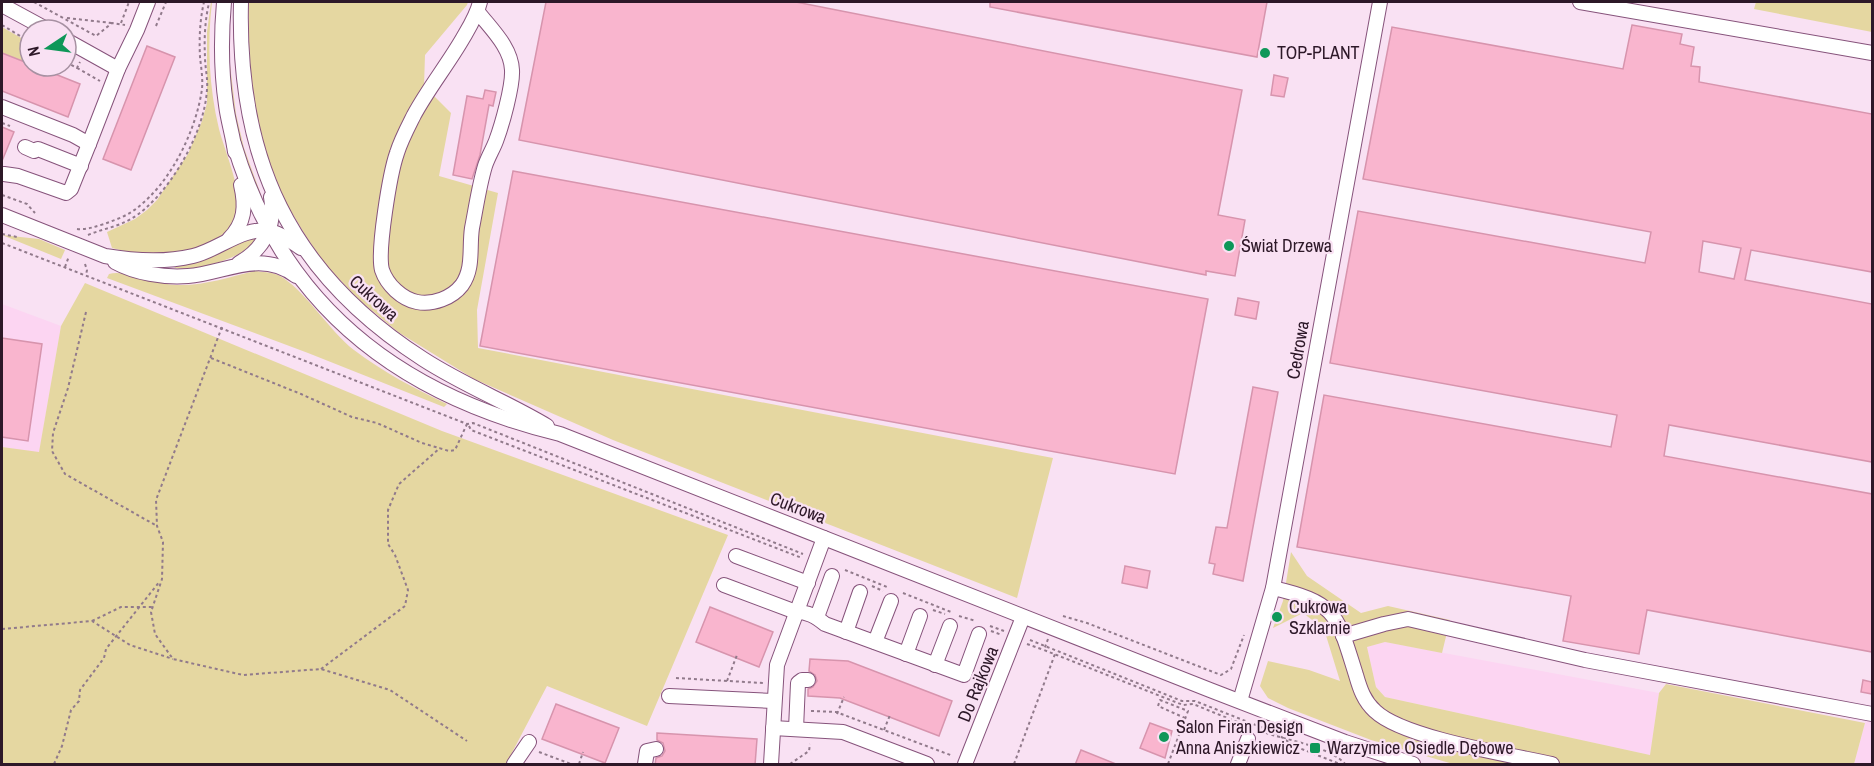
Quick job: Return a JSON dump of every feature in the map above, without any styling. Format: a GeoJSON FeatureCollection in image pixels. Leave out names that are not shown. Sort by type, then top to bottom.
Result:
{"type":"FeatureCollection","features":[{"type":"Feature","properties":{"kind":"street"},"geometry":{"type":"LineString","coordinates":[[2,176],[18,176],[66,193],[71,189],[110,87],[148,2]]}},
{"type":"Feature","properties":{"kind":"street"},"geometry":{"type":"LineString","coordinates":[[215,249],[236,232],[244,215],[244,195],[226,108],[223,78],[221,49],[224,2]]}},
{"type":"Feature","properties":{"kind":"street"},"geometry":{"type":"LineString","coordinates":[[241,2],[240,33],[244,87],[255,141],[269,183],[282,212],[308,252]]}},
{"type":"Feature","properties":{"kind":"street","name":"Cedrowa"},"geometry":{"type":"LineString","coordinates":[[1240,701],[1273,588],[1380,2]]}},
{"type":"Feature","properties":{"kind":"street"},"geometry":{"type":"LineString","coordinates":[[1580,2],[1872,53]]}},
{"type":"Feature","properties":{"kind":"street"},"geometry":{"type":"LineString","coordinates":[[2,4],[27,18]]}},
{"type":"Feature","properties":{"kind":"street"},"geometry":{"type":"LineString","coordinates":[[479,7],[511,58],[512,80],[497,139],[481,183],[472,233],[468,276],[459,288],[445,298],[428,304],[408,300],[394,289],[383,272],[380,257],[397,153],[415,115],[479,7]]}},
{"type":"Feature","properties":{"kind":"street"},"geometry":{"type":"LineString","coordinates":[[78,47],[118,69]]}},
{"type":"Feature","properties":{"kind":"street"},"geometry":{"type":"LineString","coordinates":[[2,107],[73,135],[89,144]]}},
{"type":"Feature","properties":{"kind":"street"},"geometry":{"type":"LineString","coordinates":[[234,144],[245,179],[269,231]]}},
{"type":"Feature","properties":{"kind":"street"},"geometry":{"type":"LineString","coordinates":[[25,147],[34,151],[38,149],[81,166]]}},
{"type":"Feature","properties":{"kind":"street"},"geometry":{"type":"LineString","coordinates":[[269,183],[273,207],[269,231]]}},
{"type":"Feature","properties":{"kind":"street","name":"Cukrowa"},"geometry":{"type":"LineString","coordinates":[[2,214],[105,255],[153,261],[169,261],[194,256],[215,249],[243,234],[269,231],[282,236],[308,252],[348,302],[390,337],[453,377],[529,415],[560,434]]}},
{"type":"Feature","properties":{"kind":"street","name":"Cukrowa"},"geometry":{"type":"LineString","coordinates":[[233,266],[254,252],[269,231]]}},
{"type":"Feature","properties":{"kind":"street","name":"Cukrowa"},"geometry":{"type":"LineString","coordinates":[[269,231],[304,283],[345,328],[407,374],[456,398],[519,424],[560,434],[1023,617],[1367,750],[1413,765]]}},
{"type":"Feature","properties":{"kind":"street","name":"Cukrowa"},"geometry":{"type":"LineString","coordinates":[[105,255],[134,270],[168,276],[198,275],[256,262],[268,263],[286,270],[304,283]]}},
{"type":"Feature","properties":{"kind":"street"},"geometry":{"type":"LineString","coordinates":[[771,765],[777,664],[824,538]]}},
{"type":"Feature","properties":{"kind":"street"},"geometry":{"type":"LineString","coordinates":[[736,556],[808,583]]}},
{"type":"Feature","properties":{"kind":"street"},"geometry":{"type":"LineString","coordinates":[[817,616],[837,573]]}},
{"type":"Feature","properties":{"kind":"street"},"geometry":{"type":"LineString","coordinates":[[724,585],[796,612],[817,616],[825,624],[964,675],[978,629]]}},
{"type":"Feature","properties":{"kind":"street"},"geometry":{"type":"LineString","coordinates":[[1273,588],[1307,597],[1330,612],[1343,636],[1361,692],[1375,711],[1389,722],[1457,743],[1552,765]]}},
{"type":"Feature","properties":{"kind":"street"},"geometry":{"type":"LineString","coordinates":[[846,632],[866,589]]}},
{"type":"Feature","properties":{"kind":"street"},"geometry":{"type":"LineString","coordinates":[[875,642],[892,595]]}},
{"type":"Feature","properties":{"kind":"street"},"geometry":{"type":"LineString","coordinates":[[906,654],[921,611]]}},
{"type":"Feature","properties":{"kind":"street","name":"Do Rajkowa"},"geometry":{"type":"LineString","coordinates":[[960,761],[1016,638],[1023,617]]}},
{"type":"Feature","properties":{"kind":"street"},"geometry":{"type":"LineString","coordinates":[[1343,636],[1408,619],[1585,660],[1872,714]]}},
{"type":"Feature","properties":{"kind":"street"},"geometry":{"type":"LineString","coordinates":[[935,665],[953,620]]}},
{"type":"Feature","properties":{"kind":"street"},"geometry":{"type":"LineString","coordinates":[[795,729],[798,683],[808,680]]}},
{"type":"Feature","properties":{"kind":"street"},"geometry":{"type":"LineString","coordinates":[[669,696],[773,701]]}},
{"type":"Feature","properties":{"kind":"street"},"geometry":{"type":"LineString","coordinates":[[773,728],[843,732],[927,765]]}},
{"type":"Feature","properties":{"kind":"street"},"geometry":{"type":"LineString","coordinates":[[1238,765],[1248,739]]}},
{"type":"Feature","properties":{"kind":"street"},"geometry":{"type":"LineString","coordinates":[[517,764],[527,744]]}},
{"type":"Feature","properties":{"kind":"street"},"geometry":{"type":"LineString","coordinates":[[645,765],[647,751],[656,749]]}},
{"type":"Feature","properties":{"kind":"path"},"geometry":{"type":"LineString","coordinates":[[34,2],[63,18]]}},
{"type":"Feature","properties":{"kind":"path"},"geometry":{"type":"LineString","coordinates":[[121,23],[129,2]]}},
{"type":"Feature","properties":{"kind":"path"},"geometry":{"type":"LineString","coordinates":[[156,26],[166,2]]}},
{"type":"Feature","properties":{"kind":"path"},"geometry":{"type":"LineString","coordinates":[[72,228],[78,230],[91,228],[121,218],[144,202],[169,171],[183,148],[198,109],[202,83],[200,38],[204,2]]}},
{"type":"Feature","properties":{"kind":"path"},"geometry":{"type":"LineString","coordinates":[[86,275],[87,268],[80,258],[87,235],[121,224],[153,202],[185,156],[198,128],[206,100],[204,45],[209,2]]}},
{"type":"Feature","properties":{"kind":"path"},"geometry":{"type":"LineString","coordinates":[[78,20],[121,23],[137,30]]}},
{"type":"Feature","properties":{"kind":"path"},"geometry":{"type":"LineString","coordinates":[[78,26],[96,36],[112,23]]}},
{"type":"Feature","properties":{"kind":"path"},"geometry":{"type":"LineString","coordinates":[[2,25],[18,35]]}},
{"type":"Feature","properties":{"kind":"path"},"geometry":{"type":"LineString","coordinates":[[78,69],[110,87]]}},
{"type":"Feature","properties":{"kind":"path"},"geometry":{"type":"LineString","coordinates":[[2,195],[27,204],[37,215]]}},
{"type":"Feature","properties":{"kind":"path"},"geometry":{"type":"LineString","coordinates":[[2,234],[17,237]]}},
{"type":"Feature","properties":{"kind":"path"},"geometry":{"type":"LineString","coordinates":[[2,243],[468,425],[471,430],[816,562]]}},
{"type":"Feature","properties":{"kind":"path"},"geometry":{"type":"LineString","coordinates":[[65,267],[69,255]]}},
{"type":"Feature","properties":{"kind":"path"},"geometry":{"type":"LineString","coordinates":[[86,312],[68,388],[53,433],[52,451],[65,474],[157,526]]}},
{"type":"Feature","properties":{"kind":"path"},"geometry":{"type":"LineString","coordinates":[[173,659],[155,634],[151,612],[162,579],[163,542],[157,526],[156,500],[222,327]]}},
{"type":"Feature","properties":{"kind":"path"},"geometry":{"type":"LineString","coordinates":[[211,358],[302,394],[352,417],[377,423],[422,443],[449,451],[455,450],[468,425],[473,423],[816,562]]}},
{"type":"Feature","properties":{"kind":"path"},"geometry":{"type":"LineString","coordinates":[[321,669],[405,606],[408,590],[395,555],[388,544],[388,510],[399,484],[440,448]]}},
{"type":"Feature","properties":{"kind":"path"},"geometry":{"type":"LineString","coordinates":[[837,573],[892,595]]}},
{"type":"Feature","properties":{"kind":"path"},"geometry":{"type":"LineString","coordinates":[[54,765],[62,746],[71,710],[79,701],[80,690],[104,658],[106,649],[162,579]]}},
{"type":"Feature","properties":{"kind":"path"},"geometry":{"type":"LineString","coordinates":[[866,589],[892,595]]}},
{"type":"Feature","properties":{"kind":"path"},"geometry":{"type":"LineString","coordinates":[[903,593],[954,613],[953,620]]}},
{"type":"Feature","properties":{"kind":"path"},"geometry":{"type":"LineString","coordinates":[[2,629],[92,621],[121,607],[152,607]]}},
{"type":"Feature","properties":{"kind":"path"},"geometry":{"type":"LineString","coordinates":[[921,611],[961,620],[978,629],[1016,638],[1182,701],[1195,701],[1276,733],[1294,746],[1340,765]]}},
{"type":"Feature","properties":{"kind":"path"},"geometry":{"type":"LineString","coordinates":[[953,620],[963,616],[1044,650]]}},
{"type":"Feature","properties":{"kind":"path"},"geometry":{"type":"LineString","coordinates":[[92,621],[130,645],[173,659],[243,675],[321,669],[390,690],[467,741]]}},
{"type":"Feature","properties":{"kind":"path"},"geometry":{"type":"LineString","coordinates":[[1014,765],[1055,654]]}},
{"type":"Feature","properties":{"kind":"path"},"geometry":{"type":"LineString","coordinates":[[727,699],[727,682],[737,655]]}},
{"type":"Feature","properties":{"kind":"path"},"geometry":{"type":"LineString","coordinates":[[838,713],[844,697]]}},
{"type":"Feature","properties":{"kind":"path"},"geometry":{"type":"LineString","coordinates":[[1168,765],[1188,711],[1160,700],[1158,706],[1185,718]]}},
{"type":"Feature","properties":{"kind":"path"},"geometry":{"type":"LineString","coordinates":[[890,715],[885,731],[960,761]]}},
{"type":"Feature","properties":{"kind":"path"},"geometry":{"type":"LineString","coordinates":[[790,765],[809,751],[810,729]]}},
{"type":"Feature","properties":{"kind":"path"},"geometry":{"type":"LineString","coordinates":[[527,744],[572,765]]}},
{"type":"Feature","properties":{"kind":"path"},"geometry":{"type":"LineString","coordinates":[[579,765],[583,752]]}},
{"type":"Feature","properties":{"kind":"shaded area"},"geometry":{"type":"Polygon","coordinates":[[[211,2],[209,50],[211,81],[219,129],[237,189],[238,208],[235,219],[219,237],[194,249],[157,255],[112,248],[107,232],[135,219],[157,200],[188,154],[202,121],[207,103],[207,32],[211,2]]]}},
{"type":"Feature","properties":{"kind":"shaded area"},"geometry":{"type":"Polygon","coordinates":[[[248,2],[468,2],[425,55],[424,86],[451,113],[439,176],[498,193],[477,310],[478,348],[1053,458],[1017,598],[613,440],[474,379],[398,332],[359,300],[324,263],[286,203],[267,158],[255,118],[250,78],[248,2]]]}},
{"type":"Feature","properties":{"kind":"shaded area"},"geometry":{"type":"Polygon","coordinates":[[[1756,2],[1872,2],[1872,32],[1754,9],[1756,2]]]}},
{"type":"Feature","properties":{"kind":"shaded area"},"geometry":{"type":"Polygon","coordinates":[[[230,5],[230,65],[236,114],[244,148],[265,206],[246,171],[228,89],[230,5]]]}},
{"type":"Feature","properties":{"kind":"shaded area"},"geometry":{"type":"Polygon","coordinates":[[[2,27],[18,36],[18,59],[2,53],[2,27]]]}},
{"type":"Feature","properties":{"kind":"shaded area"},"geometry":{"type":"Polygon","coordinates":[[[2,235],[39,239],[65,250],[61,259],[2,235]]]}},
{"type":"Feature","properties":{"kind":"shaded area"},"geometry":{"type":"Polygon","coordinates":[[[257,237],[252,245],[220,262],[195,268],[174,268],[199,261],[243,240],[257,237]]]}},
{"type":"Feature","properties":{"kind":"shaded area"},"geometry":{"type":"Polygon","coordinates":[[[255,271],[275,274],[287,281],[354,350],[399,380],[447,404],[444,407],[308,353],[107,278],[109,274],[116,273],[169,284],[187,285],[216,281],[255,271]]]}},
{"type":"Feature","properties":{"kind":"shaded area"},"geometry":{"type":"Polygon","coordinates":[[[85,283],[442,431],[728,535],[647,726],[547,686],[506,764],[2,764],[2,447],[39,452],[61,326],[85,283]]]}},
{"type":"Feature","properties":{"kind":"shaded area"},"geometry":{"type":"Polygon","coordinates":[[[2,304],[61,326],[39,453],[2,447],[2,304]]]}},
{"type":"Feature","properties":{"kind":"shaded area"},"geometry":{"type":"Polygon","coordinates":[[[1291,552],[1307,576],[1361,613],[1388,606],[1450,620],[1442,653],[1385,642],[1367,647],[1376,687],[1385,697],[1650,755],[1659,693],[1666,684],[1865,723],[1854,764],[1453,764],[1371,740],[1288,708],[1268,698],[1260,686],[1268,661],[1309,670],[1340,681],[1324,629],[1303,613],[1273,628],[1283,601],[1291,552]]]}},
{"type":"Feature","properties":{"kind":"shaded area"},"geometry":{"type":"Polygon","coordinates":[[[1385,642],[1659,693],[1650,755],[1385,697],[1376,687],[1367,647],[1385,642]]]}},
{"type":"Feature","properties":{"kind":"shaded area"},"geometry":{"type":"Polygon","coordinates":[[[1867,716],[1872,717],[1872,764],[1854,764],[1867,716]]]}},
{"type":"Feature","properties":{"kind":"building"},"geometry":{"type":"Polygon","coordinates":[[[546,2],[796,2],[1242,90],[1218,215],[1245,220],[1235,276],[1206,271],[1206,275],[519,140],[546,2]]]}},
{"type":"Feature","properties":{"kind":"building"},"geometry":{"type":"Polygon","coordinates":[[[990,2],[1267,2],[1257,57],[990,7],[990,2]]]}},
{"type":"Feature","properties":{"kind":"building"},"geometry":{"type":"Polygon","coordinates":[[[1632,25],[1682,34],[1680,44],[1694,47],[1691,66],[1700,67],[1699,82],[1872,114],[1872,272],[1751,250],[1745,280],[1872,304],[1872,462],[1669,425],[1664,456],[1872,494],[1872,652],[1647,610],[1639,654],[1563,641],[1571,596],[1297,547],[1324,395],[1611,447],[1617,415],[1330,363],[1358,211],[1645,263],[1651,232],[1363,179],[1392,27],[1623,69],[1632,25]],[[1703,241],[1699,272],[1734,279],[1741,248],[1703,241]]]}},
{"type":"Feature","properties":{"kind":"building"},"geometry":{"type":"Polygon","coordinates":[[[147,46],[175,57],[131,170],[103,159],[147,46]]]}},
{"type":"Feature","properties":{"kind":"building"},"geometry":{"type":"Polygon","coordinates":[[[2,53],[18,59],[18,78],[65,78],[80,84],[68,117],[2,91],[2,53]]]}},
{"type":"Feature","properties":{"kind":"building"},"geometry":{"type":"Polygon","coordinates":[[[1274,75],[1288,78],[1284,97],[1271,95],[1274,75]]]}},
{"type":"Feature","properties":{"kind":"building"},"geometry":{"type":"Polygon","coordinates":[[[485,90],[496,92],[493,106],[489,105],[480,155],[472,179],[453,175],[467,96],[483,99],[485,90]]]}},
{"type":"Feature","properties":{"kind":"building"},"geometry":{"type":"Polygon","coordinates":[[[2,127],[14,132],[2,161],[2,127]]]}},
{"type":"Feature","properties":{"kind":"building"},"geometry":{"type":"Polygon","coordinates":[[[513,171],[1208,299],[1175,474],[480,346],[513,171]]]}},
{"type":"Feature","properties":{"kind":"building"},"geometry":{"type":"Polygon","coordinates":[[[1238,298],[1259,302],[1256,319],[1235,315],[1238,298]]]}},
{"type":"Feature","properties":{"kind":"building"},"geometry":{"type":"Polygon","coordinates":[[[2,338],[42,344],[28,441],[2,437],[2,338]]]}},
{"type":"Feature","properties":{"kind":"building"},"geometry":{"type":"Polygon","coordinates":[[[1253,387],[1278,392],[1243,581],[1213,574],[1215,564],[1209,563],[1216,527],[1227,528],[1253,387]]]}},
{"type":"Feature","properties":{"kind":"building"},"geometry":{"type":"Polygon","coordinates":[[[1125,566],[1150,571],[1147,588],[1122,583],[1125,566]]]}},
{"type":"Feature","properties":{"kind":"building"},"geometry":{"type":"Polygon","coordinates":[[[710,607],[773,632],[759,667],[696,642],[710,607]]]}},
{"type":"Feature","properties":{"kind":"building"},"geometry":{"type":"Polygon","coordinates":[[[810,659],[848,661],[952,701],[939,736],[840,698],[808,696],[808,689],[813,687],[817,681],[815,675],[809,671],[810,659]]]}},
{"type":"Feature","properties":{"kind":"building"},"geometry":{"type":"Polygon","coordinates":[[[1863,680],[1872,682],[1872,694],[1861,692],[1863,680]]]}},
{"type":"Feature","properties":{"kind":"building"},"geometry":{"type":"Polygon","coordinates":[[[556,704],[619,728],[605,763],[542,739],[556,704]]]}},
{"type":"Feature","properties":{"kind":"building"},"geometry":{"type":"Polygon","coordinates":[[[1150,723],[1172,731],[1165,758],[1140,748],[1150,723]]]}},
{"type":"Feature","properties":{"kind":"building"},"geometry":{"type":"Polygon","coordinates":[[[657,733],[757,739],[755,765],[655,765],[656,758],[662,756],[665,751],[663,743],[657,740],[657,733]]]}},
{"type":"Feature","properties":{"kind":"building"},"geometry":{"type":"Polygon","coordinates":[[[1081,750],[1116,764],[1075,765],[1081,750]]]}},
{"type":"Feature","properties":{"kind":"place","name":"TOP-PLANT"},"geometry":{"type":"Point","coordinates":[1265,53]}},
{"type":"Feature","properties":{"kind":"place","name":"Świat Drzewa"},"geometry":{"type":"Point","coordinates":[1229,246]}},
{"type":"Feature","properties":{"kind":"place","name":"Cukrowa Szklarnie"},"geometry":{"type":"Point","coordinates":[1277,617]}},
{"type":"Feature","properties":{"kind":"place","name":"Salon Firan Design Anna Aniszkiewicz"},"geometry":{"type":"Point","coordinates":[1164,737]}},
{"type":"Feature","properties":{"kind":"place","name":"Warzymice Osiedle Dębowe"},"geometry":{"type":"Point","coordinates":[1315,748]}}]}
